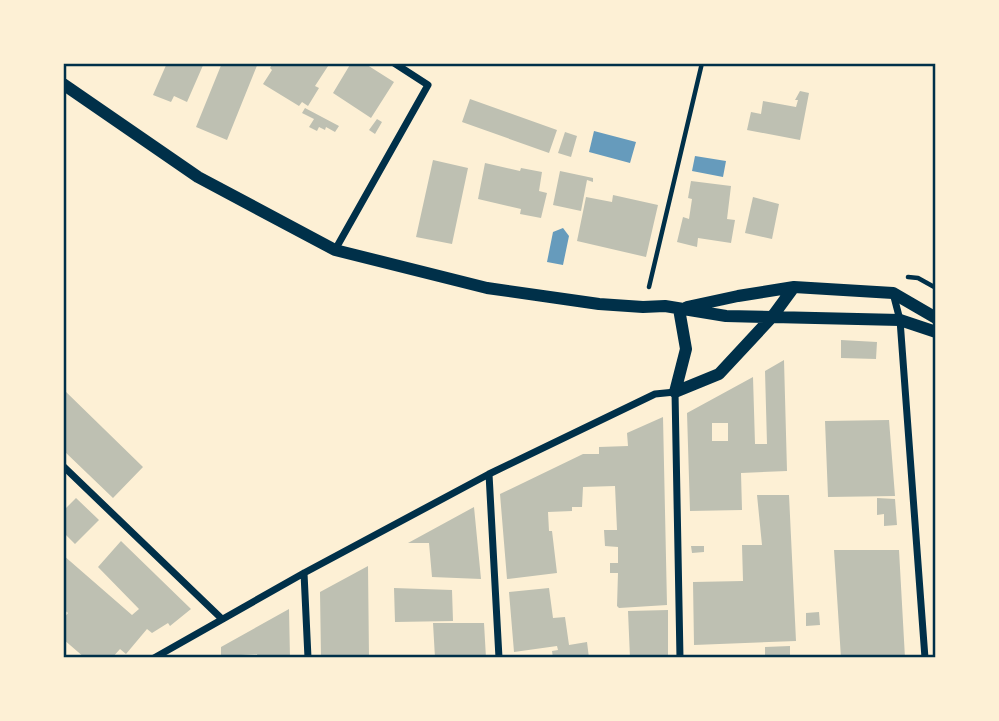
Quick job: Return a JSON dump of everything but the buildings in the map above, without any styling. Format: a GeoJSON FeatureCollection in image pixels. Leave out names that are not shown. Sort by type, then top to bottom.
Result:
{"type":"FeatureCollection","features":[{"type":"Feature","properties":{"kind":"street"},"geometry":{"type":"LineString","coordinates":[[335,250],[428,85],[394,63]]}},
{"type":"Feature","properties":{"kind":"street"},"geometry":{"type":"LineString","coordinates":[[63,84],[198,177],[335,250],[487,288],[599,304],[665,306],[726,316],[900,320],[936,332]]}},
{"type":"Feature","properties":{"kind":"street"},"geometry":{"type":"LineString","coordinates":[[680,309],[794,287],[893,293],[936,318]]}},
{"type":"Feature","properties":{"kind":"street"},"geometry":{"type":"LineString","coordinates":[[154,658],[304,573],[489,474],[655,394],[675,392],[719,374],[772,317],[794,287]]}},
{"type":"Feature","properties":{"kind":"street"},"geometry":{"type":"LineString","coordinates":[[893,293],[900,320],[925,658]]}},
{"type":"Feature","properties":{"kind":"street"},"geometry":{"type":"LineString","coordinates":[[680,309],[686,349],[675,392],[680,658]]}},
{"type":"Feature","properties":{"kind":"street"},"geometry":{"type":"LineString","coordinates":[[63,466],[222,619]]}},
{"type":"Feature","properties":{"kind":"street"},"geometry":{"type":"LineString","coordinates":[[489,474],[499,658]]}},
{"type":"Feature","properties":{"kind":"street"},"geometry":{"type":"LineString","coordinates":[[304,573],[308,658]]}},
{"type":"Feature","properties":{"kind":"path"},"geometry":{"type":"LineString","coordinates":[[643,307],[702,63]]}},
{"type":"Feature","properties":{"kind":"water"},"geometry":{"type":"Polygon","coordinates":[[[594,131],[636,142],[630,163],[589,152],[594,131]]]}},
{"type":"Feature","properties":{"kind":"water"},"geometry":{"type":"Polygon","coordinates":[[[695,156],[726,161],[723,177],[692,171],[695,156]]]}},
{"type":"Feature","properties":{"kind":"water"},"geometry":{"type":"Polygon","coordinates":[[[563,228],[569,236],[563,265],[547,262],[553,232],[563,228]]]}}]}
